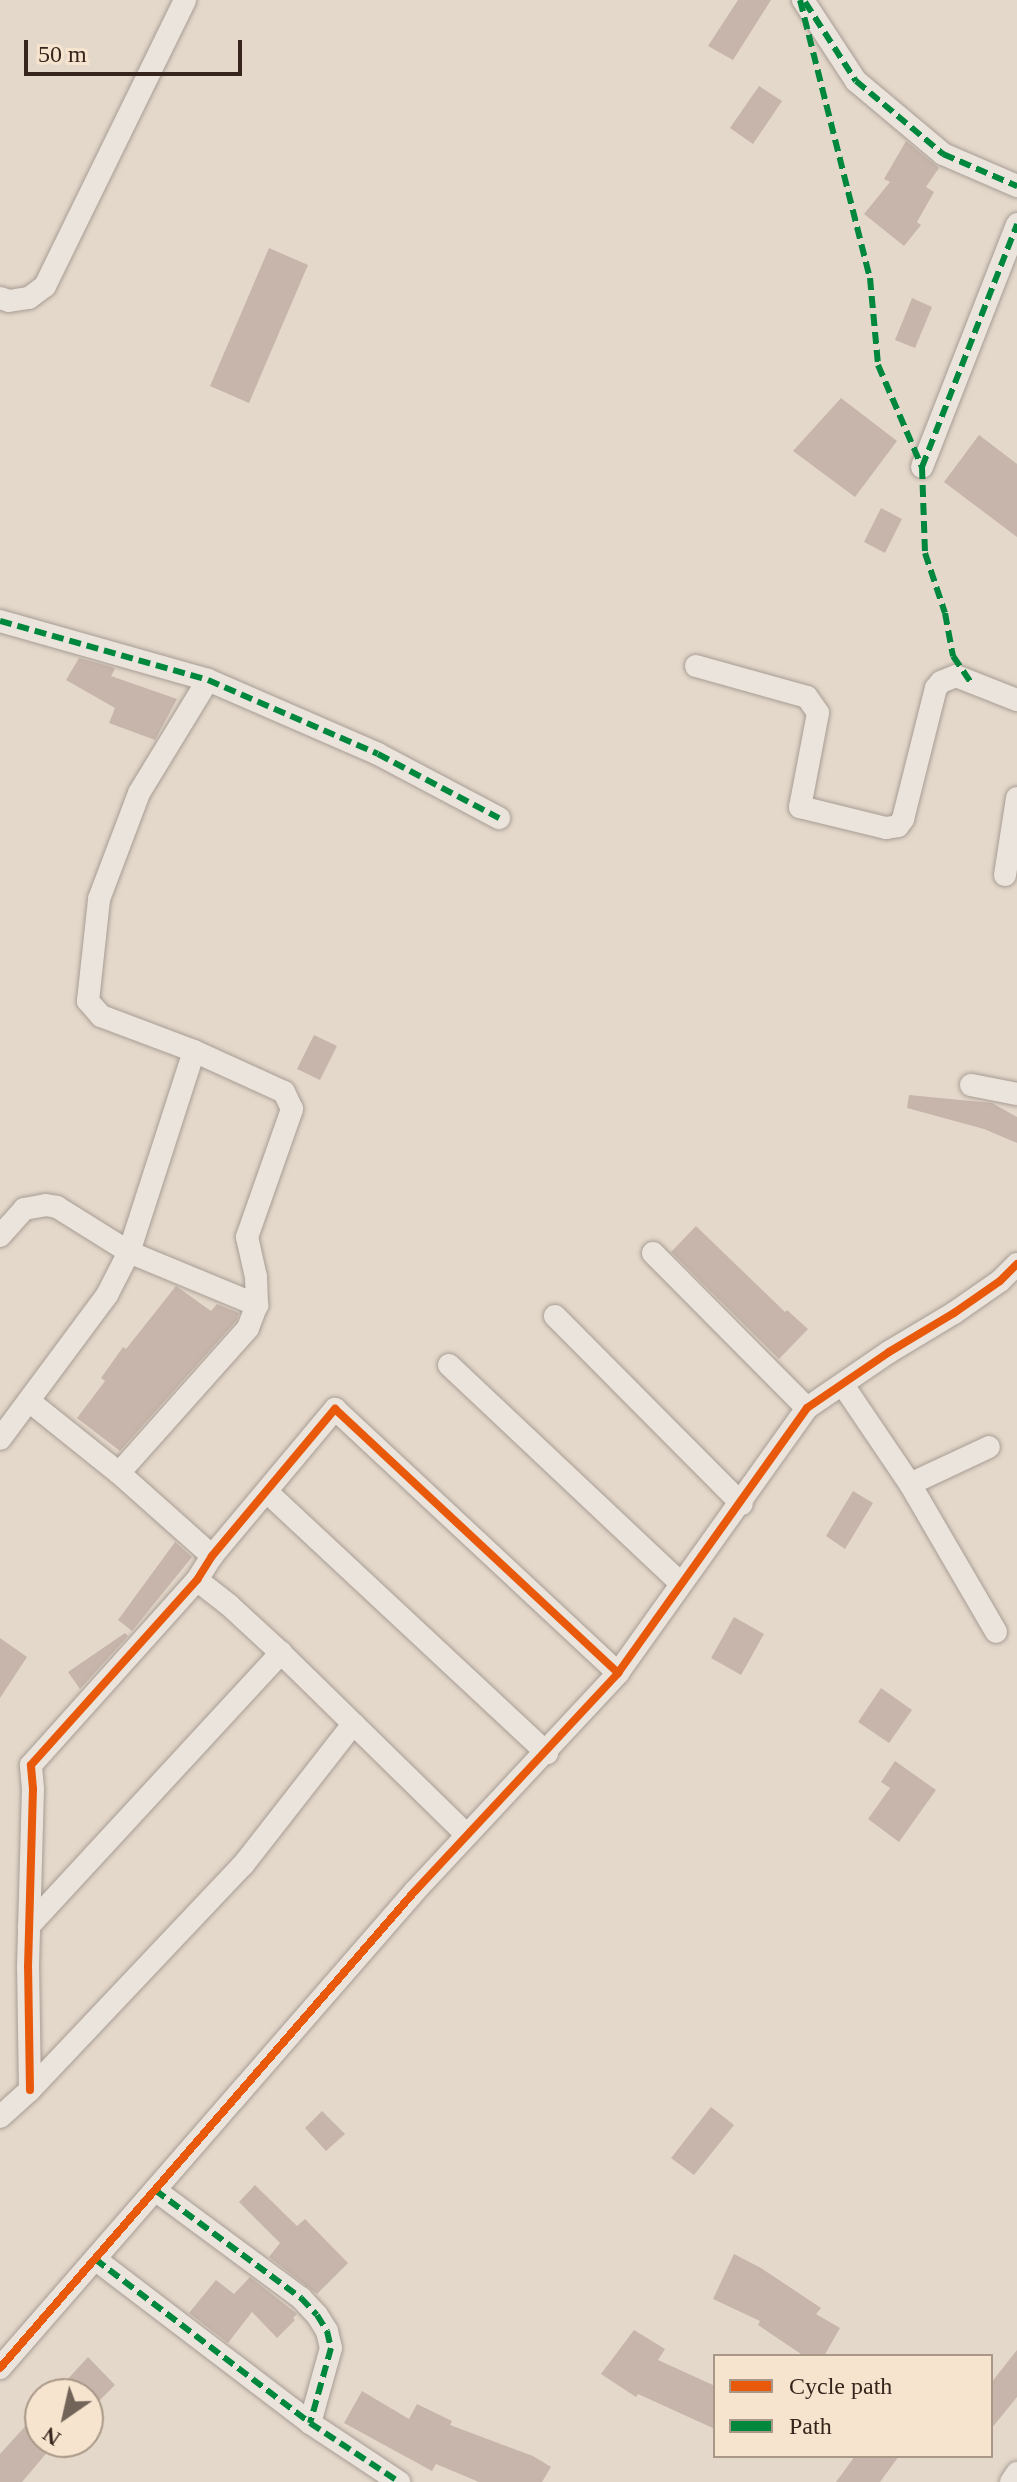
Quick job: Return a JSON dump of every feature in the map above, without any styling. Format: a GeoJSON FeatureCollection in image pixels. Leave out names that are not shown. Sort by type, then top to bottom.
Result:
{"type":"FeatureCollection","features":[{"type":"Feature","properties":{"kind":"street"},"geometry":{"type":"LineString","coordinates":[[0,298],[9,301],[29,298],[45,286],[185,0]]}},
{"type":"Feature","properties":{"kind":"street"},"geometry":{"type":"LineString","coordinates":[[803,0],[856,81],[943,154],[1017,186]]}},
{"type":"Feature","properties":{"kind":"street"},"geometry":{"type":"LineString","coordinates":[[922,467],[1017,224]]}},
{"type":"Feature","properties":{"kind":"street"},"geometry":{"type":"LineString","coordinates":[[0,621],[208,680],[378,754],[499,818]]}},
{"type":"Feature","properties":{"kind":"street"},"geometry":{"type":"LineString","coordinates":[[696,666],[807,697],[818,713],[800,807],[886,828],[898,826],[903,819],[936,688],[941,682],[956,676],[1017,700]]}},
{"type":"Feature","properties":{"kind":"street"},"geometry":{"type":"LineString","coordinates":[[119,1473],[248,1328],[257,1305],[256,1277],[247,1237],[292,1109],[284,1092],[194,1051],[101,1016],[88,1001],[99,899],[139,793],[208,680]]}},
{"type":"Feature","properties":{"kind":"street"},"geometry":{"type":"LineString","coordinates":[[1005,875],[1017,798]]}},
{"type":"Feature","properties":{"kind":"street"},"geometry":{"type":"LineString","coordinates":[[0,1439],[107,1295],[129,1252],[194,1051]]}},
{"type":"Feature","properties":{"kind":"street"},"geometry":{"type":"LineString","coordinates":[[971,1085],[1017,1094]]}},
{"type":"Feature","properties":{"kind":"street"},"geometry":{"type":"LineString","coordinates":[[0,1236],[24,1209],[46,1205],[57,1207],[129,1252],[257,1305]]}},
{"type":"Feature","properties":{"kind":"street"},"geometry":{"type":"LineString","coordinates":[[653,1253],[807,1408]]}},
{"type":"Feature","properties":{"kind":"street"},"geometry":{"type":"LineString","coordinates":[[0,2368],[467,1835],[547,1753],[618,1673],[680,1583],[742,1504],[807,1408],[954,1313],[1000,1281],[1017,1264]]}},
{"type":"Feature","properties":{"kind":"street"},"geometry":{"type":"LineString","coordinates":[[555,1316],[742,1504]]}},
{"type":"Feature","properties":{"kind":"street"},"geometry":{"type":"LineString","coordinates":[[449,1365],[680,1583]]}},
{"type":"Feature","properties":{"kind":"street"},"geometry":{"type":"LineString","coordinates":[[843,1385],[910,1484],[996,1632]]}},
{"type":"Feature","properties":{"kind":"street"},"geometry":{"type":"LineString","coordinates":[[29,1401],[119,1473],[212,1556]]}},
{"type":"Feature","properties":{"kind":"street"},"geometry":{"type":"LineString","coordinates":[[30,2090],[31,1765],[197,1580],[212,1556],[335,1409],[618,1673]]}},
{"type":"Feature","properties":{"kind":"street"},"geometry":{"type":"LineString","coordinates":[[910,1484],[989,1447]]}},
{"type":"Feature","properties":{"kind":"street"},"geometry":{"type":"LineString","coordinates":[[267,1492],[547,1753]]}},
{"type":"Feature","properties":{"kind":"street"},"geometry":{"type":"LineString","coordinates":[[197,1580],[281,1653],[467,1835]]}},
{"type":"Feature","properties":{"kind":"street"},"geometry":{"type":"LineString","coordinates":[[29,1926],[281,1653]]}},
{"type":"Feature","properties":{"kind":"street"},"geometry":{"type":"LineString","coordinates":[[0,2117],[30,2090],[243,1865],[353,1724]]}},
{"type":"Feature","properties":{"kind":"street"},"geometry":{"type":"LineString","coordinates":[[155,2190],[301,2298],[317,2315],[331,2348],[310,2423]]}},
{"type":"Feature","properties":{"kind":"street"},"geometry":{"type":"LineString","coordinates":[[95,2259],[310,2423],[399,2482]]}},
{"type":"Feature","properties":{"kind":"street"},"geometry":{"type":"LineString","coordinates":[[1011,2482],[1017,2473]]}},
{"type":"Feature","properties":{"kind":"building"},"geometry":{"type":"Polygon","coordinates":[[[738,0],[771,0],[733,60],[708,46],[738,0]]]}},
{"type":"Feature","properties":{"kind":"building"},"geometry":{"type":"Polygon","coordinates":[[[759,86],[782,101],[753,144],[730,128],[759,86]]]}},
{"type":"Feature","properties":{"kind":"building"},"geometry":{"type":"Polygon","coordinates":[[[906,141],[939,168],[926,187],[934,192],[917,222],[921,225],[904,246],[864,214],[890,182],[884,179],[906,141]]]}},
{"type":"Feature","properties":{"kind":"building"},"geometry":{"type":"Polygon","coordinates":[[[269,248],[308,265],[249,403],[210,386],[269,248]]]}},
{"type":"Feature","properties":{"kind":"building"},"geometry":{"type":"Polygon","coordinates":[[[912,298],[932,307],[915,348],[895,340],[912,298]]]}},
{"type":"Feature","properties":{"kind":"building"},"geometry":{"type":"Polygon","coordinates":[[[841,398],[897,441],[855,497],[793,451],[841,398]]]}},
{"type":"Feature","properties":{"kind":"building"},"geometry":{"type":"Polygon","coordinates":[[[979,435],[1017,464],[1017,537],[944,482],[979,435]]]}},
{"type":"Feature","properties":{"kind":"building"},"geometry":{"type":"Polygon","coordinates":[[[881,508],[902,519],[885,553],[864,542],[881,508]]]}},
{"type":"Feature","properties":{"kind":"building"},"geometry":{"type":"Polygon","coordinates":[[[79,658],[112,667],[115,669],[111,676],[177,699],[155,740],[109,723],[115,708],[66,680],[79,658]]]}},
{"type":"Feature","properties":{"kind":"building"},"geometry":{"type":"Polygon","coordinates":[[[314,1035],[337,1046],[320,1080],[297,1069],[314,1035]]]}},
{"type":"Feature","properties":{"kind":"building"},"geometry":{"type":"Polygon","coordinates":[[[909,1095],[992,1103],[1017,1117],[1017,1143],[984,1129],[907,1108],[909,1095]]]}},
{"type":"Feature","properties":{"kind":"building"},"geometry":{"type":"Polygon","coordinates":[[[696,1226],[785,1312],[787,1310],[808,1329],[779,1359],[671,1252],[696,1226]]]}},
{"type":"Feature","properties":{"kind":"building"},"geometry":{"type":"Polygon","coordinates":[[[176,1286],[211,1311],[217,1304],[239,1313],[236,1321],[120,1451],[77,1418],[105,1381],[101,1378],[123,1347],[126,1349],[176,1286]]]}},
{"type":"Feature","properties":{"kind":"building"},"geometry":{"type":"Polygon","coordinates":[[[853,1491],[873,1503],[845,1549],[826,1536],[853,1491]]]}},
{"type":"Feature","properties":{"kind":"building"},"geometry":{"type":"Polygon","coordinates":[[[175,1542],[192,1557],[132,1631],[118,1620],[175,1542]]]}},
{"type":"Feature","properties":{"kind":"building"},"geometry":{"type":"Polygon","coordinates":[[[734,1617],[764,1634],[741,1675],[711,1658],[734,1617]]]}},
{"type":"Feature","properties":{"kind":"building"},"geometry":{"type":"Polygon","coordinates":[[[125,1633],[128,1636],[80,1689],[68,1672],[125,1633]]]}},
{"type":"Feature","properties":{"kind":"building"},"geometry":{"type":"Polygon","coordinates":[[[0,1638],[27,1657],[0,1698],[0,1638]]]}},
{"type":"Feature","properties":{"kind":"building"},"geometry":{"type":"Polygon","coordinates":[[[881,1688],[912,1710],[889,1743],[858,1722],[881,1688]]]}},
{"type":"Feature","properties":{"kind":"building"},"geometry":{"type":"Polygon","coordinates":[[[895,1761],[936,1790],[899,1842],[868,1819],[890,1788],[881,1782],[895,1761]]]}},
{"type":"Feature","properties":{"kind":"building"},"geometry":{"type":"Polygon","coordinates":[[[711,2107],[734,2125],[694,2175],[671,2158],[711,2107]]]}},
{"type":"Feature","properties":{"kind":"building"},"geometry":{"type":"Polygon","coordinates":[[[322,2111],[345,2134],[326,2151],[305,2128],[322,2111]]]}},
{"type":"Feature","properties":{"kind":"building"},"geometry":{"type":"Polygon","coordinates":[[[255,2185],[297,2226],[305,2219],[348,2263],[317,2294],[269,2257],[280,2243],[239,2202],[255,2185]]]}},
{"type":"Feature","properties":{"kind":"building"},"geometry":{"type":"Polygon","coordinates":[[[734,2254],[821,2308],[816,2314],[840,2328],[825,2354],[801,2354],[758,2325],[760,2321],[713,2299],[734,2254]]]}},
{"type":"Feature","properties":{"kind":"building"},"geometry":{"type":"Polygon","coordinates":[[[250,2277],[297,2314],[277,2338],[252,2312],[228,2343],[189,2313],[216,2280],[234,2294],[250,2277]]]}},
{"type":"Feature","properties":{"kind":"building"},"geometry":{"type":"Polygon","coordinates":[[[634,2330],[665,2349],[658,2360],[713,2385],[713,2428],[638,2394],[636,2397],[601,2374],[634,2330]]]}},
{"type":"Feature","properties":{"kind":"building"},"geometry":{"type":"Polygon","coordinates":[[[1017,2350],[1017,2397],[993,2427],[993,2380],[1017,2350]]]}},
{"type":"Feature","properties":{"kind":"building"},"geometry":{"type":"Polygon","coordinates":[[[88,2357],[115,2385],[104,2396],[104,2378],[69,2378],[88,2357]]]}},
{"type":"Feature","properties":{"kind":"building"},"geometry":{"type":"Polygon","coordinates":[[[362,2391],[409,2419],[417,2404],[452,2421],[450,2425],[533,2456],[551,2467],[542,2482],[479,2482],[436,2464],[432,2471],[344,2423],[362,2391]]]}},
{"type":"Feature","properties":{"kind":"building"},"geometry":{"type":"Polygon","coordinates":[[[24,2428],[24,2458],[42,2458],[22,2482],[0,2482],[0,2454],[24,2428]]]}},
{"type":"Feature","properties":{"kind":"building"},"geometry":{"type":"Polygon","coordinates":[[[854,2458],[898,2458],[880,2482],[836,2482],[854,2458]]]}},
{"type":"Feature","properties":{"kind":"marked path"},"geometry":{"type":"LineString","coordinates":[[800,0],[870,278],[878,365],[922,467],[925,553],[945,613],[953,656],[971,683]]}},
{"type":"Feature","properties":{"kind":"marked path"},"geometry":{"type":"LineString","coordinates":[[805,2],[856,81],[943,154],[1017,186]]}},
{"type":"Feature","properties":{"kind":"marked path"},"geometry":{"type":"LineString","coordinates":[[922,467],[1017,224]]}},
{"type":"Feature","properties":{"kind":"marked path"},"geometry":{"type":"LineString","coordinates":[[0,621],[208,680],[378,754],[499,818]]}},
{"type":"Feature","properties":{"kind":"marked path"},"geometry":{"type":"LineString","coordinates":[[155,2190],[301,2298],[317,2315],[327,2331],[331,2348],[310,2423]]}},
{"type":"Feature","properties":{"kind":"marked path"},"geometry":{"type":"LineString","coordinates":[[95,2259],[310,2423],[399,2482]]}},
{"type":"Feature","properties":{"kind":"cycle path"},"geometry":{"type":"LineString","coordinates":[[0,2368],[415,1891],[618,1673],[807,1408],[889,1352],[954,1313],[1000,1281],[1017,1264]]}},
{"type":"Feature","properties":{"kind":"cycle path"},"geometry":{"type":"LineString","coordinates":[[30,2090],[31,1765],[197,1580],[212,1556],[335,1409],[618,1673]]}}]}
